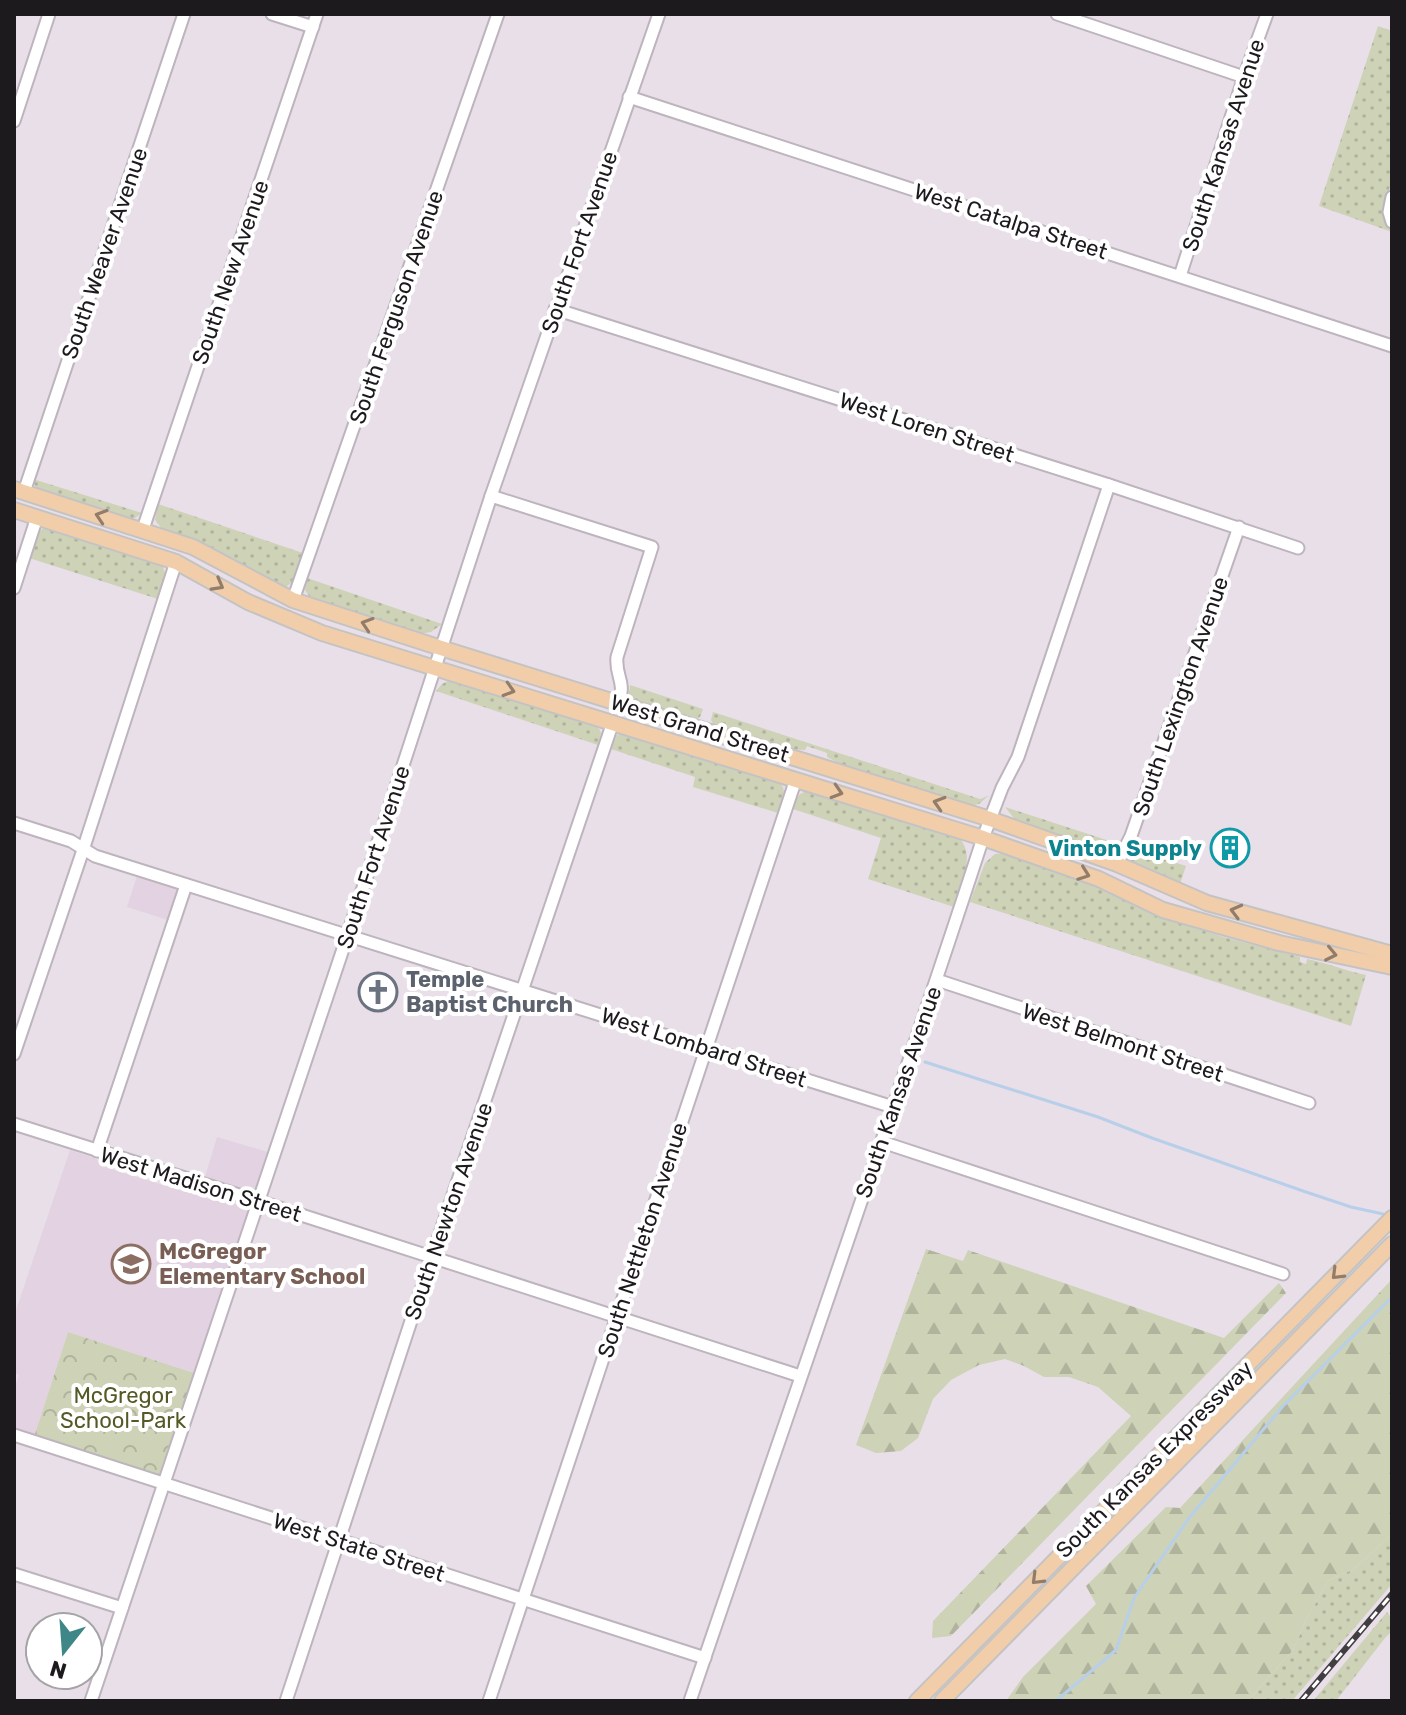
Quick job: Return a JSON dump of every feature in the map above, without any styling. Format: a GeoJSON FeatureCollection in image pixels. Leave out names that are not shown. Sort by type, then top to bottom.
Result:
{"type":"FeatureCollection","features":[{"type":"Feature","properties":{"kind":"main road","name":"West Grand Street"},"geometry":{"type":"LineString","coordinates":[[19,490],[193,547],[293,600],[990,819],[1117,864],[1207,903],[1392,954]]}},
{"type":"Feature","properties":{"kind":"main road","name":"West Grand Street"},"geometry":{"type":"LineString","coordinates":[[14,510],[176,562],[248,602],[322,633],[983,838],[1099,879],[1163,910],[1279,943],[1392,967]]}},
{"type":"Feature","properties":{"kind":"main road","name":"South Kansas Expressway"},"geometry":{"type":"LineString","coordinates":[[917,1701],[1392,1218]]}},
{"type":"Feature","properties":{"kind":"main road","name":"South Kansas Expressway"},"geometry":{"type":"LineString","coordinates":[[942,1701],[1392,1244]]}},
{"type":"Feature","properties":{"kind":"street"},"geometry":{"type":"LineString","coordinates":[[14,121],[49,14]]}},
{"type":"Feature","properties":{"kind":"street","name":"South Weaver Avenue"},"geometry":{"type":"LineString","coordinates":[[19,490],[184,14]]}},
{"type":"Feature","properties":{"kind":"street"},"geometry":{"type":"LineString","coordinates":[[272,14],[313,27]]}},
{"type":"Feature","properties":{"kind":"street","name":"South New Avenue"},"geometry":{"type":"LineString","coordinates":[[143,529],[317,14]]}},
{"type":"Feature","properties":{"kind":"street","name":"South Ferguson Avenue"},"geometry":{"type":"LineString","coordinates":[[293,600],[498,14]]}},
{"type":"Feature","properties":{"kind":"street","name":"South Fort Avenue"},"geometry":{"type":"LineString","coordinates":[[91,1701],[491,496],[659,14]]}},
{"type":"Feature","properties":{"kind":"street"},"geometry":{"type":"LineString","coordinates":[[1057,14],[1244,77]]}},
{"type":"Feature","properties":{"kind":"street","name":"South Kansas Avenue"},"geometry":{"type":"LineString","coordinates":[[1180,276],[1267,14]]}},
{"type":"Feature","properties":{"kind":"street","name":"West Catalpa Street"},"geometry":{"type":"LineString","coordinates":[[629,97],[1392,346]]}},
{"type":"Feature","properties":{"kind":"street"},"geometry":{"type":"LineString","coordinates":[[1392,197],[1389,212],[1392,222]]}},
{"type":"Feature","properties":{"kind":"street","name":"West Loren Street"},"geometry":{"type":"LineString","coordinates":[[555,309],[1298,548]]}},
{"type":"Feature","properties":{"kind":"street","name":"South Kansas Avenue"},"geometry":{"type":"LineString","coordinates":[[690,1701],[983,838],[1018,757],[1109,485]]}},
{"type":"Feature","properties":{"kind":"street"},"geometry":{"type":"LineString","coordinates":[[491,496],[652,547],[617,657],[623,687],[619,703]]}},
{"type":"Feature","properties":{"kind":"street"},"geometry":{"type":"LineString","coordinates":[[14,588],[37,517]]}},
{"type":"Feature","properties":{"kind":"street","name":"South Lexington Avenue"},"geometry":{"type":"LineString","coordinates":[[1117,864],[1131,836],[1239,527]]}},
{"type":"Feature","properties":{"kind":"street"},"geometry":{"type":"LineString","coordinates":[[14,1054],[176,562]]}},
{"type":"Feature","properties":{"kind":"street","name":"South Newton Avenue"},"geometry":{"type":"LineString","coordinates":[[286,1701],[613,722]]}},
{"type":"Feature","properties":{"kind":"street","name":"South Nettleton Avenue"},"geometry":{"type":"LineString","coordinates":[[489,1701],[796,779]]}},
{"type":"Feature","properties":{"kind":"street","name":"West Lombard Street"},"geometry":{"type":"LineString","coordinates":[[14,823],[71,841],[95,856],[893,1107]]}},
{"type":"Feature","properties":{"kind":"street"},"geometry":{"type":"LineString","coordinates":[[97,1151],[186,885]]}},
{"type":"Feature","properties":{"kind":"street","name":"West Belmont Street"},"geometry":{"type":"LineString","coordinates":[[937,980],[1309,1103]]}},
{"type":"Feature","properties":{"kind":"street","name":"West Madison Street"},"geometry":{"type":"LineString","coordinates":[[14,1124],[800,1376]]}},
{"type":"Feature","properties":{"kind":"street"},"geometry":{"type":"LineString","coordinates":[[882,1142],[1283,1274]]}},
{"type":"Feature","properties":{"kind":"street","name":"West State Street"},"geometry":{"type":"LineString","coordinates":[[14,1435],[705,1658]]}},
{"type":"Feature","properties":{"kind":"street"},"geometry":{"type":"LineString","coordinates":[[14,1574],[122,1608]]}},
{"type":"Feature","properties":{"kind":"shaded area"},"geometry":{"type":"Polygon","coordinates":[[[137,876],[179,892],[171,921],[127,907],[137,876]]]}},
{"type":"Feature","properties":{"kind":"shaded area"},"geometry":{"type":"Polygon","coordinates":[[[217,1137],[268,1152],[252,1194],[204,1180],[217,1137]]]}},
{"type":"Feature","properties":{"kind":"shaded area","name":"McGregor Elementary School"},"geometry":{"type":"Polygon","coordinates":[[[70,1150],[94,1158],[114,1170],[209,1199],[220,1198],[246,1206],[248,1212],[194,1373],[68,1332],[34,1437],[14,1431],[14,1390],[19,1375],[14,1373],[14,1316],[70,1150]]]}},
{"type":"Feature","properties":{"kind":"green space"},"geometry":{"type":"Polygon","coordinates":[[[1378,26],[1392,31],[1392,179],[1384,208],[1392,232],[1319,206],[1378,26]]]}},
{"type":"Feature","properties":{"kind":"green space"},"geometry":{"type":"Polygon","coordinates":[[[33,479],[142,513],[128,519],[43,492],[35,486],[33,479]]]}},
{"type":"Feature","properties":{"kind":"green space"},"geometry":{"type":"Polygon","coordinates":[[[158,504],[303,553],[292,582],[286,587],[274,585],[197,541],[163,530],[155,520],[158,504]]]}},
{"type":"Feature","properties":{"kind":"green space"},"geometry":{"type":"Polygon","coordinates":[[[50,527],[162,564],[165,573],[158,599],[29,558],[39,532],[50,527]]]}},
{"type":"Feature","properties":{"kind":"green space"},"geometry":{"type":"Polygon","coordinates":[[[307,578],[442,624],[431,632],[420,634],[311,599],[305,590],[307,578]]]}},
{"type":"Feature","properties":{"kind":"green space"},"geometry":{"type":"Polygon","coordinates":[[[448,681],[461,681],[597,724],[601,733],[598,745],[436,691],[448,681]]]}},
{"type":"Feature","properties":{"kind":"green space"},"geometry":{"type":"Polygon","coordinates":[[[630,685],[703,709],[700,717],[696,720],[632,701],[630,685]]]}},
{"type":"Feature","properties":{"kind":"green space"},"geometry":{"type":"Polygon","coordinates":[[[713,712],[980,799],[988,796],[979,804],[969,806],[853,771],[827,757],[827,753],[807,746],[805,750],[787,749],[715,727],[711,720],[713,712]]]}},
{"type":"Feature","properties":{"kind":"green space"},"geometry":{"type":"Polygon","coordinates":[[[622,733],[775,779],[784,792],[778,813],[693,787],[695,777],[611,749],[617,735],[622,733]]]}},
{"type":"Feature","properties":{"kind":"green space"},"geometry":{"type":"Polygon","coordinates":[[[811,791],[960,839],[965,846],[967,863],[954,907],[868,879],[881,838],[793,809],[800,794],[811,791]]]}},
{"type":"Feature","properties":{"kind":"green space"},"geometry":{"type":"Polygon","coordinates":[[[1005,807],[1122,845],[1113,853],[1105,852],[1017,822],[1005,807]]]}},
{"type":"Feature","properties":{"kind":"green space"},"geometry":{"type":"Polygon","coordinates":[[[1133,849],[1186,866],[1179,887],[1133,865],[1133,849]]]}},
{"type":"Feature","properties":{"kind":"green space"},"geometry":{"type":"Polygon","coordinates":[[[1006,853],[1099,885],[1167,919],[1300,957],[1300,962],[1306,964],[1307,959],[1366,975],[1351,1026],[970,902],[985,863],[995,854],[1006,853]]]}},
{"type":"Feature","properties":{"kind":"green space"},"geometry":{"type":"Polygon","coordinates":[[[926,1249],[963,1261],[968,1250],[1224,1338],[1279,1283],[1286,1293],[951,1636],[932,1638],[933,1621],[1131,1416],[1098,1387],[1069,1377],[1044,1377],[1005,1359],[979,1365],[951,1380],[933,1399],[918,1438],[901,1451],[876,1453],[856,1445],[926,1249]]]}},
{"type":"Feature","properties":{"kind":"green space"},"geometry":{"type":"Polygon","coordinates":[[[1392,1279],[1392,1534],[1354,1569],[1329,1580],[1293,1650],[1248,1701],[1006,1701],[1023,1677],[1096,1604],[1086,1586],[1166,1507],[1180,1508],[1392,1279]]]}},
{"type":"Feature","properties":{"kind":"green space","name":"McGregor School-Park"},"geometry":{"type":"Polygon","coordinates":[[[68,1332],[194,1373],[159,1475],[34,1437],[68,1332]]]}},
{"type":"Feature","properties":{"kind":"green space"},"geometry":{"type":"Polygon","coordinates":[[[1392,1534],[1392,1584],[1292,1701],[1248,1701],[1293,1650],[1329,1580],[1354,1569],[1392,1534]]]}},
{"type":"Feature","properties":{"kind":"green space"},"geometry":{"type":"Polygon","coordinates":[[[1387,1612],[1392,1619],[1392,1631],[1336,1701],[1313,1701],[1387,1612]]]}},
{"type":"Feature","properties":{"kind":"waterway"},"geometry":{"type":"LineString","coordinates":[[925,1062],[1098,1117],[1351,1207],[1383,1214]]}},
{"type":"Feature","properties":{"kind":"waterway"},"geometry":{"type":"LineString","coordinates":[[1056,1701],[1116,1650],[1134,1598],[1189,1518],[1283,1406],[1392,1297]]}},
{"type":"Feature","properties":{"kind":"railway"},"geometry":{"type":"LineString","coordinates":[[1301,1701],[1392,1594]]}},
{"type":"Feature","properties":{"kind":"place","name":"Vinton Supply"},"geometry":{"type":"Point","coordinates":[1230,848]}},
{"type":"Feature","properties":{"kind":"place","name":"Temple Baptist Church"},"geometry":{"type":"Point","coordinates":[378,992]}},
{"type":"Feature","properties":{"kind":"place","name":"McGregor Elementary School"},"geometry":{"type":"Point","coordinates":[131,1264]}}]}
